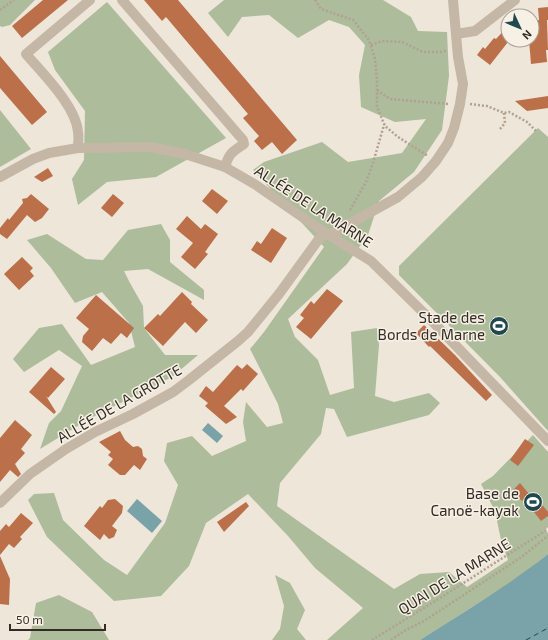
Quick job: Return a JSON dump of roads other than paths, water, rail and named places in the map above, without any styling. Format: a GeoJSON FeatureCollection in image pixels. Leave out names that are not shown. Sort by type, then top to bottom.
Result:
{"type":"FeatureCollection","features":[{"type":"Feature","properties":{"kind":"street"},"geometry":{"type":"LineString","coordinates":[[78,148],[78,131],[68,105],[26,54],[90,0]]}},
{"type":"Feature","properties":{"kind":"street"},"geometry":{"type":"LineString","coordinates":[[122,0],[244,140],[244,144],[232,152],[228,157],[225,167]]}},
{"type":"Feature","properties":{"kind":"street","name":"ALLÉE DE LA GROTTE"},"geometry":{"type":"LineString","coordinates":[[0,503],[30,474],[66,449],[95,432],[133,414],[173,392],[190,380],[248,332],[327,233],[398,197],[422,177],[436,161],[448,143],[454,128],[460,104],[462,84],[453,0]]}},
{"type":"Feature","properties":{"kind":"street"},"geometry":{"type":"LineString","coordinates":[[456,34],[475,31],[515,0]]}},
{"type":"Feature","properties":{"kind":"street","name":"ALLÉE DE LA MARNE"},"geometry":{"type":"LineString","coordinates":[[0,177],[38,157],[49,153],[78,148],[150,147],[186,154],[225,167],[256,185],[370,261],[431,320],[548,441]]}},
{"type":"Feature","properties":{"kind":"water"},"geometry":{"type":"Polygon","coordinates":[[[208,423],[223,436],[217,443],[202,430],[208,423]]]}},
{"type":"Feature","properties":{"kind":"water"},"geometry":{"type":"Polygon","coordinates":[[[137,499],[162,521],[152,533],[127,511],[137,499]]]}},
{"type":"Feature","properties":{"kind":"water"},"geometry":{"type":"Polygon","coordinates":[[[548,554],[548,640],[420,640],[502,588],[548,554]]]}},
{"type":"Feature","properties":{"kind":"place","name":"Stade des Bords de Marne"},"geometry":{"type":"Point","coordinates":[499,326]}},
{"type":"Feature","properties":{"kind":"place","name":"Base de Canoë-kayak"},"geometry":{"type":"Point","coordinates":[533,502]}}]}
